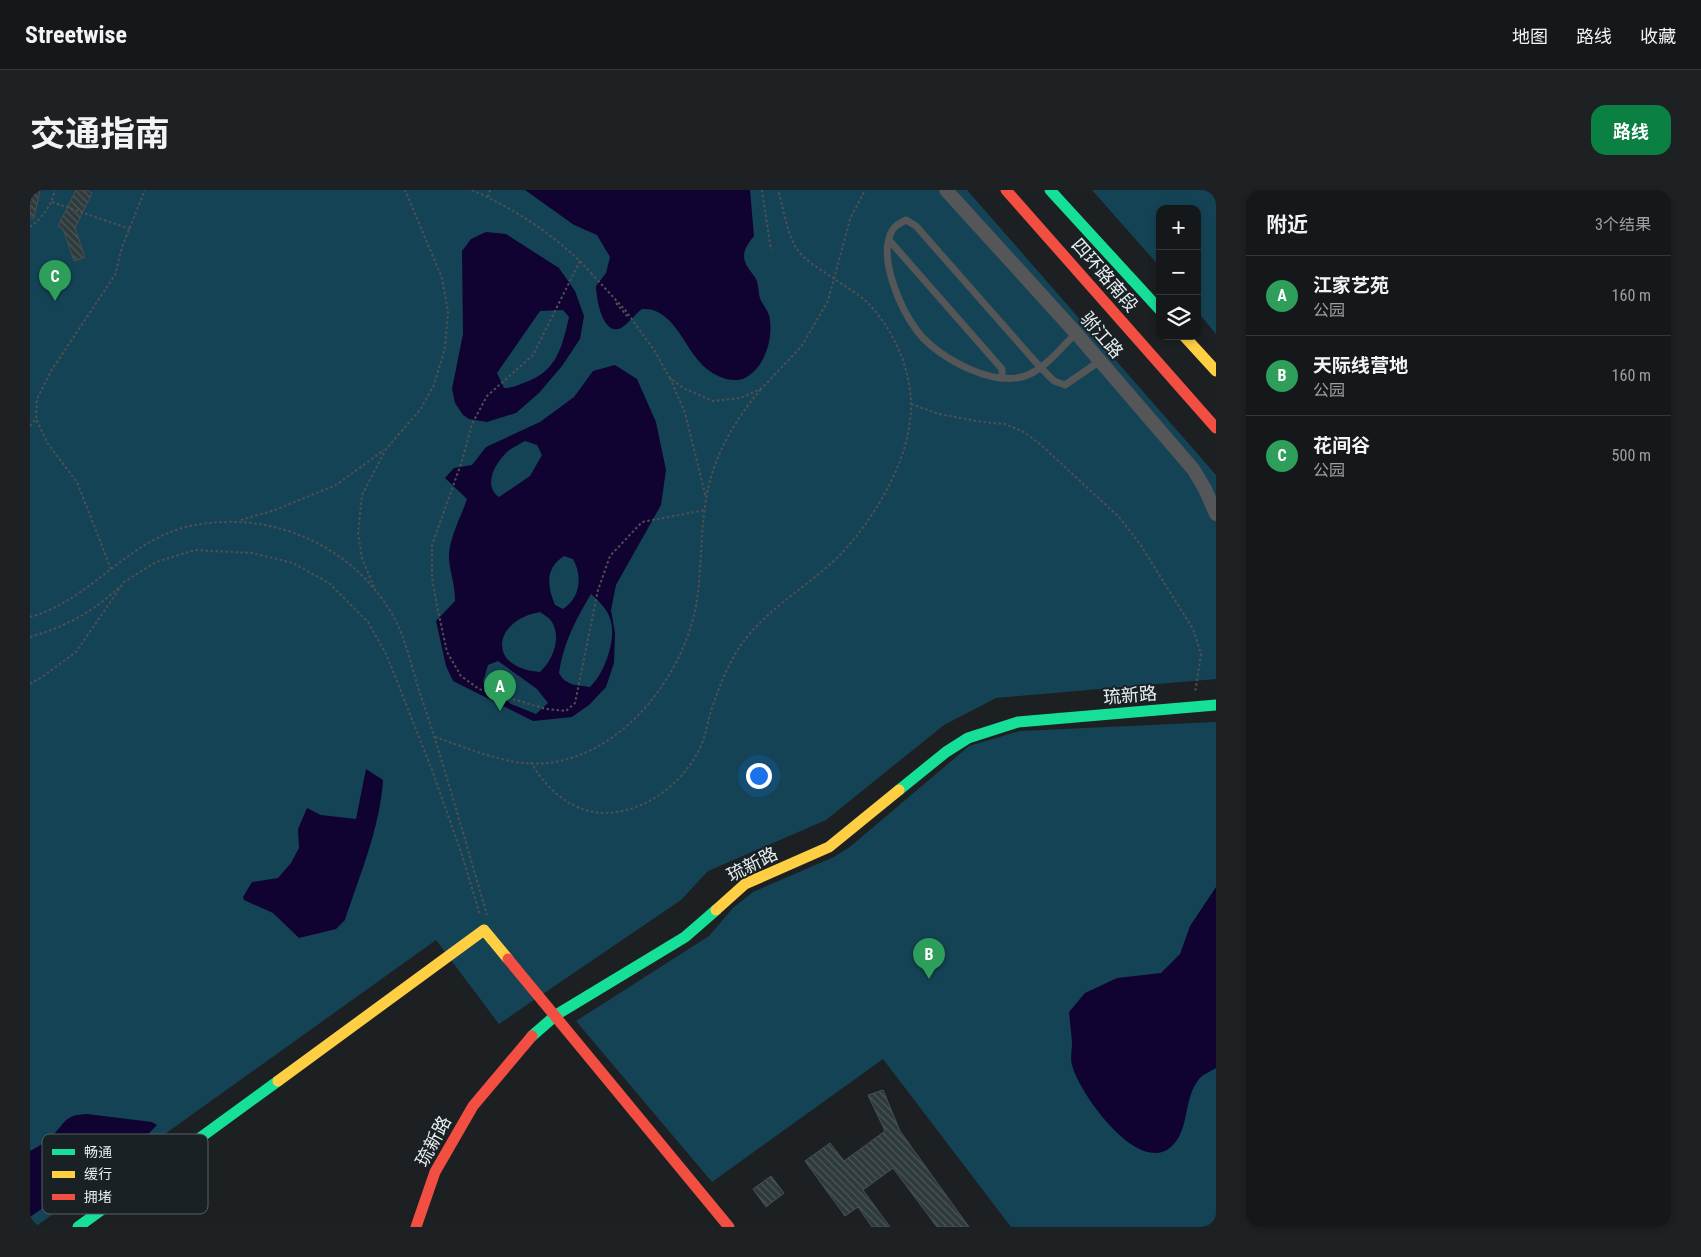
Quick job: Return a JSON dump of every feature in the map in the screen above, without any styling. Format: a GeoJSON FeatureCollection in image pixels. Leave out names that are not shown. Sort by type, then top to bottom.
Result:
{"type":"FeatureCollection","features":[{"type":"Feature","properties":{"kind":"main road","name":"四环路南段"},"geometry":{"type":"LineString","coordinates":[[1006,190],[1216,428]]}},
{"type":"Feature","properties":{"kind":"main road","name":"四环路南段"},"geometry":{"type":"LineString","coordinates":[[1050,190],[1156,306]]}},
{"type":"Feature","properties":{"kind":"main road"},"geometry":{"type":"LineString","coordinates":[[1188,340],[1216,371]]}},
{"type":"Feature","properties":{"kind":"main road","name":"琉新路"},"geometry":{"type":"LineString","coordinates":[[416,1227],[435,1172],[473,1106],[530,1038],[556,1015],[685,938],[745,884],[829,847],[946,752],[968,738],[1018,722],[1216,705]]}},
{"type":"Feature","properties":{"kind":"main road"},"geometry":{"type":"LineString","coordinates":[[205,1134],[484,930],[729,1227]]}},
{"type":"Feature","properties":{"kind":"main road"},"geometry":{"type":"LineString","coordinates":[[78,1227],[96,1214]]}},
{"type":"Feature","properties":{"kind":"street","name":"驸江路"},"geometry":{"type":"LineString","coordinates":[[946,190],[1076,333],[1193,470],[1205,489],[1216,514]]}},
{"type":"Feature","properties":{"kind":"lane"},"geometry":{"type":"LineString","coordinates":[[1076,333],[1040,367],[1019,377],[1002,378],[962,365],[943,354],[919,332],[906,313],[893,285],[888,258],[889,240],[894,228],[906,220],[916,226],[1040,367],[1054,381],[1065,385],[1100,361]]}},
{"type":"Feature","properties":{"kind":"lane"},"geometry":{"type":"LineString","coordinates":[[889,240],[1002,369],[1002,378]]}},
{"type":"Feature","properties":{"kind":"path"},"geometry":{"type":"LineString","coordinates":[[30,227],[41,218],[52,202],[55,190]]}},
{"type":"Feature","properties":{"kind":"path"},"geometry":{"type":"LineString","coordinates":[[111,569],[78,482],[48,444],[36,419],[37,399],[51,371],[114,275],[146,190]]}},
{"type":"Feature","properties":{"kind":"path"},"geometry":{"type":"LineString","coordinates":[[239,521],[275,510],[336,485],[386,449],[420,410],[434,384],[445,348],[448,312],[442,278],[405,190]]}},
{"type":"Feature","properties":{"kind":"path"},"geometry":{"type":"LineString","coordinates":[[472,190],[488,197],[527,220],[580,261],[638,328],[669,377],[685,413],[706,498]]}},
{"type":"Feature","properties":{"kind":"path"},"geometry":{"type":"LineString","coordinates":[[488,197],[490,190]]}},
{"type":"Feature","properties":{"kind":"path"},"geometry":{"type":"LineString","coordinates":[[762,190],[771,250]]}},
{"type":"Feature","properties":{"kind":"path"},"geometry":{"type":"LineString","coordinates":[[531,762],[540,779],[557,795],[575,806],[597,813],[621,812],[644,805],[663,794],[681,775],[700,748],[715,700],[728,667],[746,638],[773,610],[838,557],[868,521],[888,488],[904,448],[911,404],[907,371],[890,332],[868,303],[806,259],[795,245],[778,190]]}},
{"type":"Feature","properties":{"kind":"path"},"geometry":{"type":"LineString","coordinates":[[435,737],[516,762],[552,762],[587,752],[612,738],[637,717],[659,689],[682,648],[696,606],[706,498],[722,447],[743,411],[801,347],[828,301],[850,219],[865,190]]}},
{"type":"Feature","properties":{"kind":"path"},"geometry":{"type":"LineString","coordinates":[[52,202],[130,229]]}},
{"type":"Feature","properties":{"kind":"path"},"geometry":{"type":"LineString","coordinates":[[580,261],[532,355],[487,396],[472,424],[462,461],[432,544],[432,578],[447,652],[461,676],[479,689],[546,709],[566,711],[576,703],[598,590],[610,556],[642,522],[705,510]]}},
{"type":"Feature","properties":{"kind":"path"},"geometry":{"type":"LineString","coordinates":[[669,377],[683,388],[713,401],[740,398],[761,389]]}},
{"type":"Feature","properties":{"kind":"path"},"geometry":{"type":"LineString","coordinates":[[911,404],[939,414],[1005,424],[1024,432],[1040,444],[1119,517],[1140,544],[1193,629],[1202,654],[1194,707]]}},
{"type":"Feature","properties":{"kind":"path"},"geometry":{"type":"LineString","coordinates":[[30,426],[36,419]]}},
{"type":"Feature","properties":{"kind":"path"},"geometry":{"type":"LineString","coordinates":[[375,590],[362,558],[358,533],[362,495],[386,449]]}},
{"type":"Feature","properties":{"kind":"path"},"geometry":{"type":"LineString","coordinates":[[30,617],[47,613],[80,594],[137,550],[166,533],[217,522],[239,521],[273,525],[318,543],[352,566],[375,590],[388,607],[398,626],[435,737],[490,926],[484,930],[462,855],[432,770],[387,656],[368,622],[329,583],[293,563],[252,553],[195,550],[156,562],[124,582],[102,604],[56,630],[30,637]]}},
{"type":"Feature","properties":{"kind":"path"},"geometry":{"type":"LineString","coordinates":[[30,684],[76,652],[124,582]]}},
{"type":"Feature","properties":{"kind":"shaded area"},"geometry":{"type":"Polygon","coordinates":[[[30,190],[967,190],[1216,475],[1216,679],[996,698],[944,725],[826,820],[708,871],[681,900],[499,1024],[436,940],[165,1134],[42,1134],[42,1214],[53,1214],[35,1227],[30,1227],[30,190]]]}},
{"type":"Feature","properties":{"kind":"shaded area"},"geometry":{"type":"Polygon","coordinates":[[[525,190],[750,190],[754,236],[746,247],[744,259],[757,281],[760,298],[769,315],[770,323],[767,350],[758,366],[752,373],[740,380],[726,379],[713,373],[694,355],[672,324],[664,316],[652,310],[642,309],[621,328],[614,329],[609,327],[601,314],[596,286],[606,273],[610,257],[597,235],[574,225],[525,190]]]}},
{"type":"Feature","properties":{"kind":"shaded area"},"geometry":{"type":"Polygon","coordinates":[[[1092,190],[1216,190],[1216,334],[1201,316],[1201,205],[1156,205],[1156,262],[1092,190]]]}},
{"type":"Feature","properties":{"kind":"shaded area"},"geometry":{"type":"Polygon","coordinates":[[[486,232],[506,234],[559,268],[575,291],[584,316],[580,339],[562,366],[539,393],[516,413],[487,422],[469,419],[463,415],[455,403],[452,389],[463,334],[462,251],[471,239],[486,232]],[[563,310],[540,311],[497,373],[504,388],[515,386],[536,377],[551,365],[564,338],[569,317],[563,310]]]}},
{"type":"Feature","properties":{"kind":"shaded area"},"geometry":{"type":"Polygon","coordinates":[[[615,365],[637,379],[656,422],[666,470],[661,505],[616,585],[611,610],[615,633],[614,663],[606,687],[589,705],[572,717],[533,721],[453,681],[446,666],[436,621],[455,601],[449,552],[467,499],[445,478],[454,468],[472,465],[486,447],[540,422],[574,397],[593,371],[615,365]],[[525,441],[514,447],[499,461],[491,480],[494,492],[499,497],[530,476],[542,455],[537,445],[525,441]],[[564,556],[553,566],[549,584],[555,605],[563,609],[573,599],[579,580],[573,559],[564,556]],[[591,594],[575,622],[567,642],[559,673],[568,683],[590,687],[600,674],[608,657],[612,638],[610,618],[601,603],[591,594]],[[540,612],[524,617],[513,624],[505,633],[502,643],[504,653],[511,662],[523,669],[540,672],[552,656],[556,642],[555,629],[552,622],[540,612]],[[498,661],[488,665],[483,682],[511,704],[536,714],[548,703],[537,689],[498,661]]]}},
{"type":"Feature","properties":{"kind":"shaded area"},"geometry":{"type":"Polygon","coordinates":[[[1216,722],[1216,1227],[1011,1227],[883,1059],[712,1182],[576,1021],[709,936],[733,908],[753,892],[834,857],[851,846],[969,746],[1020,731],[1216,722]]]}},
{"type":"Feature","properties":{"kind":"shaded area"},"geometry":{"type":"Polygon","coordinates":[[[366,769],[383,780],[381,798],[374,833],[345,920],[336,929],[299,938],[273,913],[244,900],[243,897],[252,882],[278,878],[291,863],[299,848],[298,829],[307,808],[321,815],[356,819],[366,769]]]}},
{"type":"Feature","properties":{"kind":"shaded area"},"geometry":{"type":"Polygon","coordinates":[[[1216,887],[1216,1068],[1200,1078],[1194,1086],[1181,1132],[1171,1147],[1158,1153],[1143,1150],[1127,1141],[1112,1127],[1098,1111],[1077,1078],[1071,1062],[1072,1042],[1069,1012],[1085,993],[1117,978],[1161,973],[1180,954],[1190,926],[1216,887]]]}},
{"type":"Feature","properties":{"kind":"shaded area"},"geometry":{"type":"Polygon","coordinates":[[[87,1114],[152,1122],[157,1125],[148,1134],[54,1134],[69,1118],[87,1114]]]}},
{"type":"Feature","properties":{"kind":"shaded area"},"geometry":{"type":"Polygon","coordinates":[[[41,1145],[42,1209],[30,1217],[30,1151],[41,1145]]]}},
{"type":"Feature","properties":{"kind":"building"},"geometry":{"type":"Polygon","coordinates":[[[30,190],[40,190],[34,218],[30,218],[30,190]]]}},
{"type":"Feature","properties":{"kind":"building"},"geometry":{"type":"Polygon","coordinates":[[[76,190],[86,190],[92,193],[75,228],[85,257],[74,261],[63,229],[58,226],[76,190]]]}},
{"type":"Feature","properties":{"kind":"building"},"geometry":{"type":"Polygon","coordinates":[[[883,1090],[900,1131],[969,1227],[937,1227],[893,1168],[863,1190],[890,1227],[872,1227],[858,1207],[845,1216],[805,1161],[830,1143],[844,1161],[885,1131],[868,1095],[883,1090]]]}},
{"type":"Feature","properties":{"kind":"building"},"geometry":{"type":"Polygon","coordinates":[[[771,1176],[784,1193],[766,1207],[753,1189],[771,1176]]]}},
{"type":"Feature","properties":{"kind":"traffic: fast"},"geometry":{"type":"LineString","coordinates":[[1050,190],[1156,306]]}},
{"type":"Feature","properties":{"kind":"traffic: fast"},"geometry":{"type":"LineString","coordinates":[[899,790],[946,752],[968,738],[1018,722],[1216,705]]}},
{"type":"Feature","properties":{"kind":"traffic: fast"},"geometry":{"type":"LineString","coordinates":[[532,1036],[556,1015],[685,937],[716,910]]}},
{"type":"Feature","properties":{"kind":"traffic: fast"},"geometry":{"type":"LineString","coordinates":[[205,1134],[278,1081]]}},
{"type":"Feature","properties":{"kind":"traffic: fast"},"geometry":{"type":"LineString","coordinates":[[78,1227],[96,1214]]}},
{"type":"Feature","properties":{"kind":"traffic: slow"},"geometry":{"type":"LineString","coordinates":[[1188,340],[1216,371]]}},
{"type":"Feature","properties":{"kind":"traffic: slow"},"geometry":{"type":"LineString","coordinates":[[716,910],[745,884],[829,847],[899,790]]}},
{"type":"Feature","properties":{"kind":"traffic: slow"},"geometry":{"type":"LineString","coordinates":[[278,1081],[484,930],[508,959]]}},
{"type":"Feature","properties":{"kind":"traffic: jam"},"geometry":{"type":"LineString","coordinates":[[1006,190],[1216,428]]}},
{"type":"Feature","properties":{"kind":"traffic: jam"},"geometry":{"type":"LineString","coordinates":[[508,959],[729,1227]]}},
{"type":"Feature","properties":{"kind":"traffic: jam"},"geometry":{"type":"LineString","coordinates":[[416,1227],[435,1172],[473,1106],[532,1036]]}},
{"type":"Feature","properties":{"kind":"place","name":"花间谷"},"geometry":{"type":"Point","coordinates":[55,301]}},
{"type":"Feature","properties":{"kind":"place","name":"江家艺苑"},"geometry":{"type":"Point","coordinates":[500,711]}},
{"type":"Feature","properties":{"kind":"place","name":"天际线营地"},"geometry":{"type":"Point","coordinates":[929,979]}}]}
